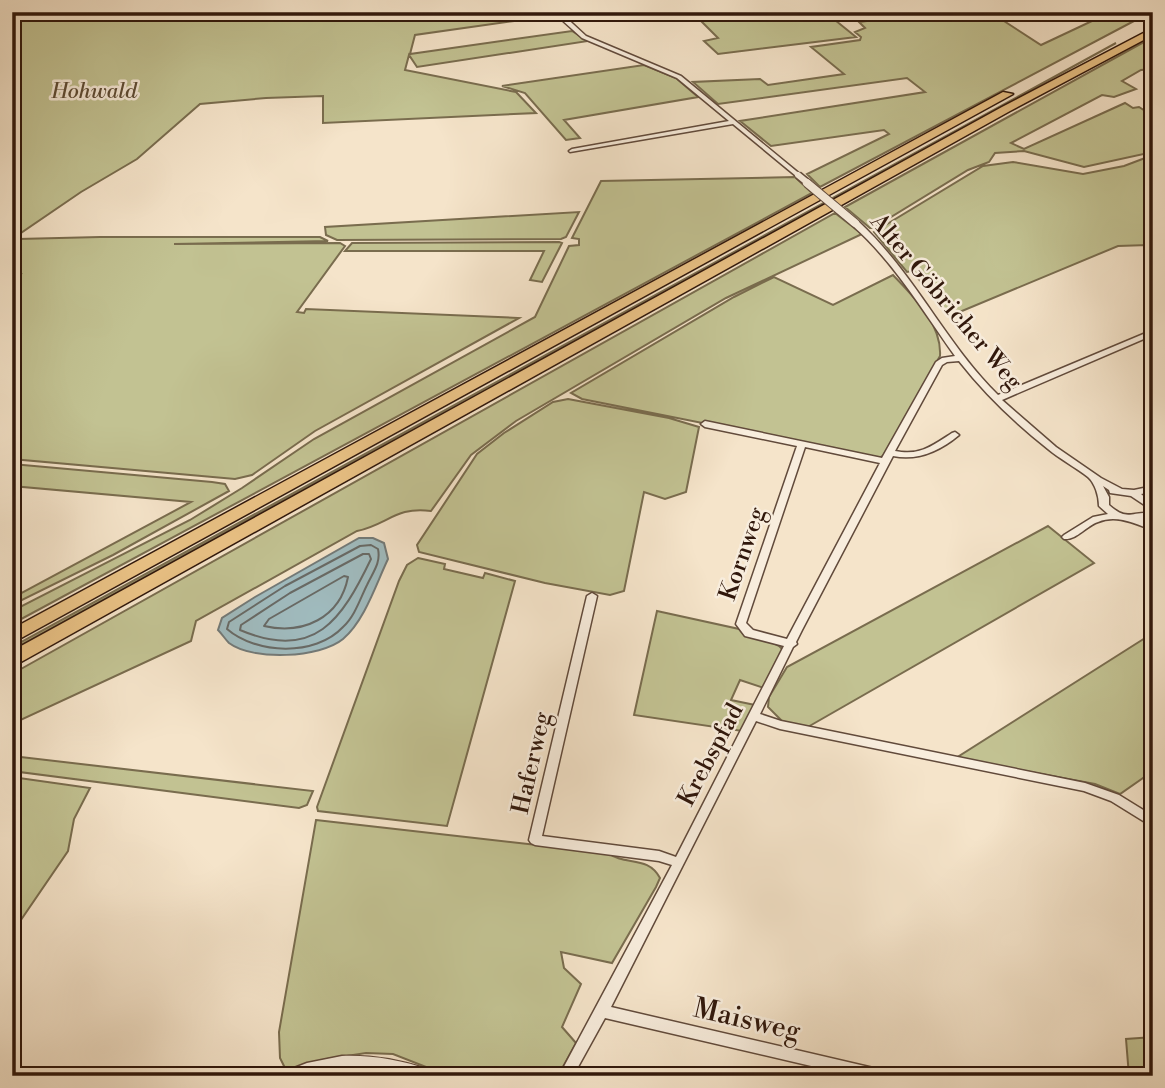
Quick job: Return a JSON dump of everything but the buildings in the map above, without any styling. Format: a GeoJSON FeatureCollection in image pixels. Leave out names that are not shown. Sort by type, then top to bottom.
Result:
{"type":"FeatureCollection","features":[{"type":"Feature","properties":{"kind":"highway"},"geometry":{"type":"LineString","coordinates":[[12,637],[986,106],[1153,18]]}},
{"type":"Feature","properties":{"kind":"highway"},"geometry":{"type":"LineString","coordinates":[[12,660],[1017,103],[1153,31]]}},
{"type":"Feature","properties":{"kind":"street","name":"Alter Göbricher Weg"},"geometry":{"type":"LineString","coordinates":[[556,12],[584,37],[679,77],[855,223],[883,251],[962,358],[997,399],[1095,480],[1119,491]]}},
{"type":"Feature","properties":{"kind":"street"},"geometry":{"type":"LineString","coordinates":[[572,151],[735,122]]}},
{"type":"Feature","properties":{"kind":"street"},"geometry":{"type":"LineString","coordinates":[[997,399],[1153,332]]}},
{"type":"Feature","properties":{"kind":"street","name":"Krebspfad"},"geometry":{"type":"LineString","coordinates":[[566,1076],[755,716],[887,456],[939,364],[945,360],[962,358]]}},
{"type":"Feature","properties":{"kind":"street"},"geometry":{"type":"LineString","coordinates":[[705,424],[802,444],[908,458],[919,456],[955,435]]}},
{"type":"Feature","properties":{"kind":"street","name":"Kornweg"},"geometry":{"type":"LineString","coordinates":[[792,644],[748,633],[741,624],[802,444]]}},
{"type":"Feature","properties":{"kind":"street","name":"Alter Göbricher Weg"},"geometry":{"type":"LineString","coordinates":[[1095,480],[1103,500],[1117,516]]}},
{"type":"Feature","properties":{"kind":"street"},"geometry":{"type":"LineString","coordinates":[[1096,519],[1103,500],[1119,491],[1134,493],[1153,489]]}},
{"type":"Feature","properties":{"kind":"street"},"geometry":{"type":"LineString","coordinates":[[1134,493],[1149,507],[1153,526]]}},
{"type":"Feature","properties":{"kind":"street"},"geometry":{"type":"LineString","coordinates":[[1135,519],[1149,507]]}},
{"type":"Feature","properties":{"kind":"street"},"geometry":{"type":"LineString","coordinates":[[1067,537],[1096,519],[1117,516],[1153,526]]}},
{"type":"Feature","properties":{"kind":"street","name":"Haferweg"},"geometry":{"type":"LineString","coordinates":[[592,596],[536,840],[659,856],[677,862]]}},
{"type":"Feature","properties":{"kind":"street"},"geometry":{"type":"LineString","coordinates":[[755,716],[780,726],[1085,787],[1115,798],[1153,822]]}},
{"type":"Feature","properties":{"kind":"street","name":"Maisweg"},"geometry":{"type":"LineString","coordinates":[[602,1011],[881,1076]]}},
{"type":"Feature","properties":{"kind":"street"},"geometry":{"type":"LineString","coordinates":[[289,1076],[324,1065],[365,1060],[429,1076]]}},
{"type":"Feature","properties":{"kind":"green space","name":"Hohwald"},"geometry":{"type":"Polygon","coordinates":[[[12,12],[503,12],[514,21],[415,35],[410,54],[572,31],[588,41],[417,67],[409,55],[405,70],[516,92],[536,113],[323,123],[323,96],[200,104],[137,159],[81,192],[12,239],[12,12]]]}},
{"type":"Feature","properties":{"kind":"green space"},"geometry":{"type":"Polygon","coordinates":[[[692,12],[825,12],[856,37],[718,54],[704,41],[718,38],[692,12]]]}},
{"type":"Feature","properties":{"kind":"green space"},"geometry":{"type":"Polygon","coordinates":[[[938,12],[990,12],[1041,45],[1111,12],[1151,12],[820,187],[807,174],[889,134],[884,130],[771,146],[740,121],[925,92],[907,78],[718,104],[693,82],[760,79],[768,85],[844,74],[811,47],[860,40],[861,37],[855,32],[865,28],[859,22],[938,12]]]}},
{"type":"Feature","properties":{"kind":"green space"},"geometry":{"type":"Polygon","coordinates":[[[1153,37],[1153,69],[1141,70],[1122,81],[1136,89],[1114,97],[1102,95],[1011,143],[1024,149],[1125,103],[1133,108],[1139,107],[1153,116],[1153,152],[1084,167],[1024,151],[995,153],[989,162],[968,170],[873,228],[845,207],[1153,37]]]}},
{"type":"Feature","properties":{"kind":"green space"},"geometry":{"type":"Polygon","coordinates":[[[1116,43],[12,650],[12,647],[1116,43]]]}},
{"type":"Feature","properties":{"kind":"green space"},"geometry":{"type":"Polygon","coordinates":[[[644,65],[676,78],[698,97],[564,120],[580,138],[566,140],[525,93],[502,86],[644,65]]]}},
{"type":"Feature","properties":{"kind":"green space"},"geometry":{"type":"Polygon","coordinates":[[[1153,155],[1153,251],[1148,245],[1118,246],[950,316],[912,271],[907,272],[874,232],[983,166],[1013,162],[1083,174],[1124,166],[1153,155]]]}},
{"type":"Feature","properties":{"kind":"green space"},"geometry":{"type":"Polygon","coordinates":[[[795,177],[812,193],[12,624],[12,611],[190,520],[314,439],[535,317],[569,246],[579,245],[579,239],[572,238],[601,181],[795,177]]]}},
{"type":"Feature","properties":{"kind":"green space"},"geometry":{"type":"Polygon","coordinates":[[[579,212],[566,237],[561,239],[337,240],[326,235],[325,227],[579,212]]]}},
{"type":"Feature","properties":{"kind":"green space"},"geometry":{"type":"Polygon","coordinates":[[[835,213],[862,234],[726,298],[516,421],[471,455],[431,511],[409,511],[357,531],[196,621],[191,641],[12,724],[12,674],[835,213]]]}},
{"type":"Feature","properties":{"kind":"green space"},"geometry":{"type":"Polygon","coordinates":[[[320,237],[328,241],[174,244],[340,243],[345,246],[297,312],[304,313],[306,309],[519,318],[315,431],[252,475],[235,479],[12,459],[12,269],[20,272],[16,267],[13,242],[18,239],[320,237]]]}},
{"type":"Feature","properties":{"kind":"green space"},"geometry":{"type":"Polygon","coordinates":[[[352,243],[562,243],[542,282],[530,280],[544,251],[345,251],[352,243]]]}},
{"type":"Feature","properties":{"kind":"green space"},"geometry":{"type":"Polygon","coordinates":[[[893,275],[932,322],[940,356],[883,456],[879,458],[582,399],[571,393],[734,297],[774,277],[833,305],[893,275]]]}},
{"type":"Feature","properties":{"kind":"green space"},"geometry":{"type":"Polygon","coordinates":[[[568,399],[669,418],[699,427],[686,492],[665,499],[644,492],[624,591],[610,595],[545,583],[419,552],[417,545],[477,454],[553,402],[568,399]]]}},
{"type":"Feature","properties":{"kind":"green space"},"geometry":{"type":"Polygon","coordinates":[[[12,464],[212,482],[225,484],[229,491],[113,555],[12,605],[12,598],[191,502],[12,486],[12,464]]]}},
{"type":"Feature","properties":{"kind":"green space"},"geometry":{"type":"Polygon","coordinates":[[[1048,526],[1094,563],[806,728],[782,721],[768,707],[769,697],[787,667],[1048,526]]]}},
{"type":"Feature","properties":{"kind":"green space"},"geometry":{"type":"Polygon","coordinates":[[[418,558],[445,564],[444,569],[483,578],[485,573],[515,581],[447,826],[318,811],[317,807],[399,581],[407,565],[418,558]]]}},
{"type":"Feature","properties":{"kind":"green space"},"geometry":{"type":"Polygon","coordinates":[[[657,611],[739,629],[783,650],[764,688],[740,680],[731,700],[755,705],[742,731],[634,715],[657,611]]]}},
{"type":"Feature","properties":{"kind":"green space"},"geometry":{"type":"Polygon","coordinates":[[[1153,633],[1153,771],[1120,794],[1095,784],[956,758],[1153,633]]]}},
{"type":"Feature","properties":{"kind":"green space"},"geometry":{"type":"Polygon","coordinates":[[[12,756],[313,791],[307,805],[299,808],[12,771],[12,756]]]}},
{"type":"Feature","properties":{"kind":"green space"},"geometry":{"type":"Polygon","coordinates":[[[12,777],[90,788],[74,819],[68,851],[12,933],[12,777]]]}},
{"type":"Feature","properties":{"kind":"green space"},"geometry":{"type":"Polygon","coordinates":[[[316,820],[608,853],[643,863],[655,871],[660,878],[656,887],[612,963],[561,952],[564,968],[581,984],[562,1027],[576,1043],[558,1076],[449,1076],[393,1054],[366,1053],[327,1059],[286,1070],[280,1058],[279,1032],[316,820]]]}},
{"type":"Feature","properties":{"kind":"green space"},"geometry":{"type":"Polygon","coordinates":[[[1153,1037],[1153,1076],[1129,1076],[1126,1039],[1153,1037]]]}},
{"type":"Feature","properties":{"kind":"water"},"geometry":{"type":"Polygon","coordinates":[[[359,538],[373,538],[384,543],[388,559],[364,612],[343,639],[319,650],[270,655],[240,649],[229,643],[218,630],[222,618],[359,538]]]}}]}
